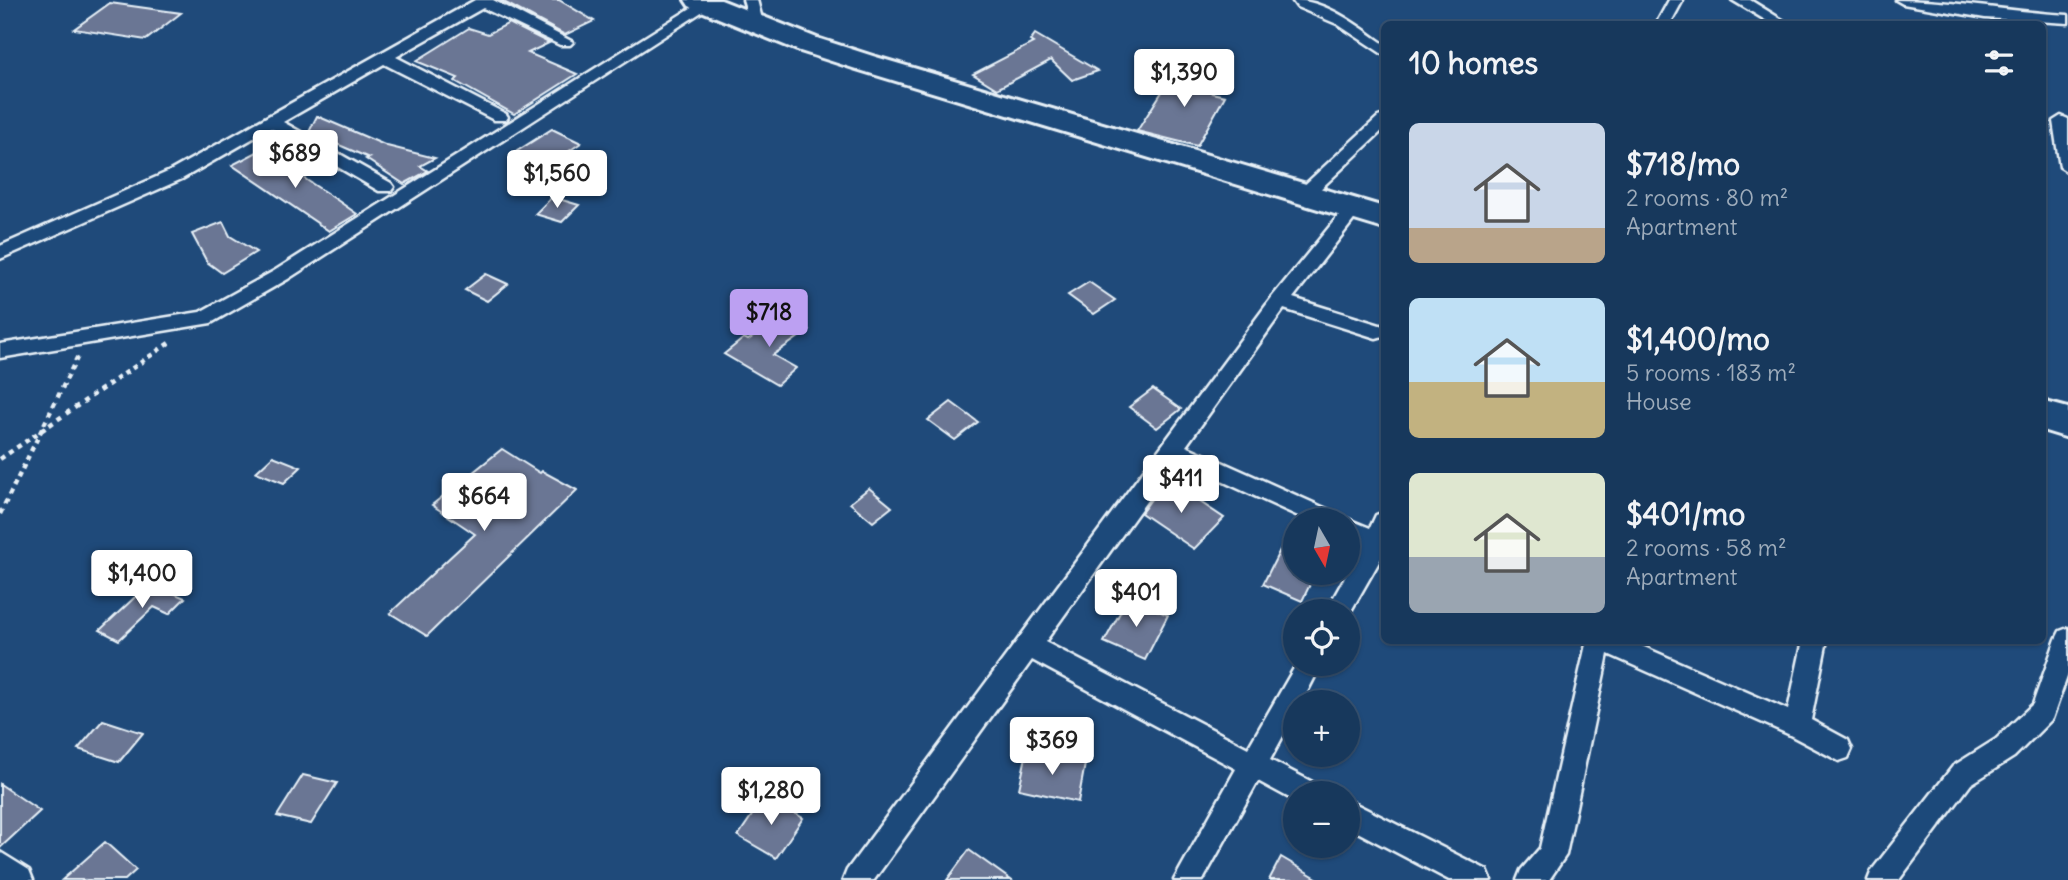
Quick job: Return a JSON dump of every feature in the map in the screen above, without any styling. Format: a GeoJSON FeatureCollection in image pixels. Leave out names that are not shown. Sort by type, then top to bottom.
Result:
{"type":"FeatureCollection","features":[{"type":"Feature","properties":{"kind":"highway"},"geometry":{"type":"LineString","coordinates":[[703,2],[753,11],[807,44],[967,95],[1306,192],[1381,217]]}},
{"type":"Feature","properties":{"kind":"highway"},"geometry":{"type":"LineString","coordinates":[[2046,416],[2068,422]]}},
{"type":"Feature","properties":{"kind":"street"},"geometry":{"type":"LineString","coordinates":[[1299,0],[1302,4],[1342,21],[1381,49]]}},
{"type":"Feature","properties":{"kind":"street"},"geometry":{"type":"LineString","coordinates":[[1665,21],[1676,0]]}},
{"type":"Feature","properties":{"kind":"street"},"geometry":{"type":"LineString","coordinates":[[1739,0],[1777,21]]}},
{"type":"Feature","properties":{"kind":"street"},"geometry":{"type":"LineString","coordinates":[[1903,0],[1947,17],[2068,19]]}},
{"type":"Feature","properties":{"kind":"street"},"geometry":{"type":"LineString","coordinates":[[0,253],[176,175],[484,1],[565,42]]}},
{"type":"Feature","properties":{"kind":"street"},"geometry":{"type":"LineString","coordinates":[[3,352],[204,318],[281,275],[703,2]]}},
{"type":"Feature","properties":{"kind":"street"},"geometry":{"type":"LineString","coordinates":[[383,57],[500,117]]}},
{"type":"Feature","properties":{"kind":"street"},"geometry":{"type":"LineString","coordinates":[[2046,118],[2065,121],[2068,167]]}},
{"type":"Feature","properties":{"kind":"street"},"geometry":{"type":"LineString","coordinates":[[270,121],[385,187]]}},
{"type":"Feature","properties":{"kind":"street"},"geometry":{"type":"LineString","coordinates":[[1306,192],[1381,123]]}},
{"type":"Feature","properties":{"kind":"street"},"geometry":{"type":"LineString","coordinates":[[857,880],[1280,301],[1354,208]]}},
{"type":"Feature","properties":{"kind":"street"},"geometry":{"type":"LineString","coordinates":[[0,238],[43,234]]}},
{"type":"Feature","properties":{"kind":"street"},"geometry":{"type":"LineString","coordinates":[[1280,301],[1376,331]]}},
{"type":"Feature","properties":{"kind":"street"},"geometry":{"type":"LineString","coordinates":[[1172,449],[1303,508]]}},
{"type":"Feature","properties":{"kind":"street"},"geometry":{"type":"LineString","coordinates":[[1360,530],[1381,535]]}},
{"type":"Feature","properties":{"kind":"street"},"geometry":{"type":"LineString","coordinates":[[1345,599],[1381,537]]}},
{"type":"Feature","properties":{"kind":"street"},"geometry":{"type":"LineString","coordinates":[[1882,880],[1962,775],[2005,748],[2042,711],[2068,639]]}},
{"type":"Feature","properties":{"kind":"street"},"geometry":{"type":"LineString","coordinates":[[1531,880],[1552,855],[1599,644]]}},
{"type":"Feature","properties":{"kind":"street"},"geometry":{"type":"LineString","coordinates":[[1609,644],[1797,726],[1839,749]]}},
{"type":"Feature","properties":{"kind":"street"},"geometry":{"type":"LineString","coordinates":[[1797,726],[1814,644]]}},
{"type":"Feature","properties":{"kind":"street"},"geometry":{"type":"LineString","coordinates":[[1029,646],[1284,781]]}},
{"type":"Feature","properties":{"kind":"street"},"geometry":{"type":"LineString","coordinates":[[1188,880],[1303,676]]}},
{"type":"Feature","properties":{"kind":"street"},"geometry":{"type":"LineString","coordinates":[[1360,819],[1477,880]]}},
{"type":"Feature","properties":{"kind":"street"},"geometry":{"type":"LineString","coordinates":[[0,866],[19,880]]}},
{"type":"Feature","properties":{"kind":"path"},"geometry":{"type":"LineString","coordinates":[[0,459],[40,434],[204,318]]}},
{"type":"Feature","properties":{"kind":"path"},"geometry":{"type":"LineString","coordinates":[[0,514],[86,339]]}},
{"type":"Feature","properties":{"kind":"building"},"geometry":{"type":"Polygon","coordinates":[[[500,0],[559,0],[594,21],[565,35],[500,0]]]}},
{"type":"Feature","properties":{"kind":"building"},"geometry":{"type":"Polygon","coordinates":[[[110,3],[181,13],[146,40],[74,29],[110,3]]]}},
{"type":"Feature","properties":{"kind":"building"},"geometry":{"type":"Polygon","coordinates":[[[509,23],[549,43],[528,53],[577,74],[514,114],[455,81],[458,78],[416,61],[469,28],[488,34],[509,23]]]}},
{"type":"Feature","properties":{"kind":"building"},"geometry":{"type":"Polygon","coordinates":[[[1035,34],[1098,71],[1072,80],[1051,60],[997,89],[973,74],[1033,43],[1030,41],[1035,34]]]}},
{"type":"Feature","properties":{"kind":"building"},"geometry":{"type":"Polygon","coordinates":[[[1176,70],[1220,82],[1212,93],[1225,96],[1197,146],[1137,131],[1176,70]]]}},
{"type":"Feature","properties":{"kind":"building"},"geometry":{"type":"Polygon","coordinates":[[[317,116],[387,146],[435,158],[420,166],[428,171],[404,184],[366,159],[369,158],[309,132],[317,116]]]}},
{"type":"Feature","properties":{"kind":"building"},"geometry":{"type":"Polygon","coordinates":[[[552,129],[581,143],[541,170],[511,155],[552,129]]]}},
{"type":"Feature","properties":{"kind":"building"},"geometry":{"type":"Polygon","coordinates":[[[261,150],[357,214],[329,231],[232,165],[261,150]]]}},
{"type":"Feature","properties":{"kind":"building"},"geometry":{"type":"Polygon","coordinates":[[[552,197],[579,205],[562,222],[535,214],[552,197]]]}},
{"type":"Feature","properties":{"kind":"building"},"geometry":{"type":"Polygon","coordinates":[[[223,222],[230,236],[256,252],[222,273],[207,262],[192,234],[223,222]]]}},
{"type":"Feature","properties":{"kind":"building"},"geometry":{"type":"Polygon","coordinates":[[[486,274],[508,284],[487,301],[465,290],[486,274]]]}},
{"type":"Feature","properties":{"kind":"building"},"geometry":{"type":"Polygon","coordinates":[[[1089,282],[1115,300],[1094,314],[1068,295],[1089,282]]]}},
{"type":"Feature","properties":{"kind":"building"},"geometry":{"type":"Polygon","coordinates":[[[788,314],[809,330],[773,355],[796,368],[777,385],[724,354],[744,338],[748,340],[788,314]]]}},
{"type":"Feature","properties":{"kind":"building"},"geometry":{"type":"Polygon","coordinates":[[[1153,389],[1181,409],[1157,428],[1129,407],[1153,389]]]}},
{"type":"Feature","properties":{"kind":"building"},"geometry":{"type":"Polygon","coordinates":[[[951,402],[978,422],[955,440],[928,420],[951,402]]]}},
{"type":"Feature","properties":{"kind":"building"},"geometry":{"type":"Polygon","coordinates":[[[502,449],[540,473],[542,471],[577,490],[427,636],[390,613],[475,534],[432,505],[502,449]]]}},
{"type":"Feature","properties":{"kind":"building"},"geometry":{"type":"Polygon","coordinates":[[[273,456],[301,467],[284,483],[256,472],[273,456]]]}},
{"type":"Feature","properties":{"kind":"building"},"geometry":{"type":"Polygon","coordinates":[[[1166,479],[1224,518],[1194,549],[1141,513],[1166,479]]]}},
{"type":"Feature","properties":{"kind":"building"},"geometry":{"type":"Polygon","coordinates":[[[869,488],[892,507],[873,522],[850,503],[869,488]]]}},
{"type":"Feature","properties":{"kind":"building"},"geometry":{"type":"Polygon","coordinates":[[[1283,544],[1283,585],[1310,585],[1303,599],[1297,599],[1263,584],[1283,544]]]}},
{"type":"Feature","properties":{"kind":"building"},"geometry":{"type":"Polygon","coordinates":[[[150,583],[185,598],[169,614],[154,607],[119,640],[100,630],[150,583]]]}},
{"type":"Feature","properties":{"kind":"building"},"geometry":{"type":"Polygon","coordinates":[[[1128,598],[1168,615],[1145,660],[1104,642],[1128,598]]]}},
{"type":"Feature","properties":{"kind":"building"},"geometry":{"type":"Polygon","coordinates":[[[103,720],[143,733],[119,762],[78,749],[103,720]]]}},
{"type":"Feature","properties":{"kind":"building"},"geometry":{"type":"Polygon","coordinates":[[[1027,752],[1085,764],[1078,802],[1019,789],[1027,752]]]}},
{"type":"Feature","properties":{"kind":"building"},"geometry":{"type":"Polygon","coordinates":[[[303,775],[337,783],[311,824],[277,816],[303,775]]]}},
{"type":"Feature","properties":{"kind":"building"},"geometry":{"type":"Polygon","coordinates":[[[0,784],[40,811],[0,848],[0,784]]]}},
{"type":"Feature","properties":{"kind":"building"},"geometry":{"type":"Polygon","coordinates":[[[765,796],[803,818],[776,858],[738,836],[765,796]]]}},
{"type":"Feature","properties":{"kind":"building"},"geometry":{"type":"Polygon","coordinates":[[[105,842],[136,870],[125,880],[62,880],[105,842]]]}},
{"type":"Feature","properties":{"kind":"building"},"geometry":{"type":"Polygon","coordinates":[[[969,850],[1011,880],[947,880],[969,850]]]}},
{"type":"Feature","properties":{"kind":"building"},"geometry":{"type":"Polygon","coordinates":[[[1281,857],[1320,880],[1269,880],[1281,857]]]}}]}
